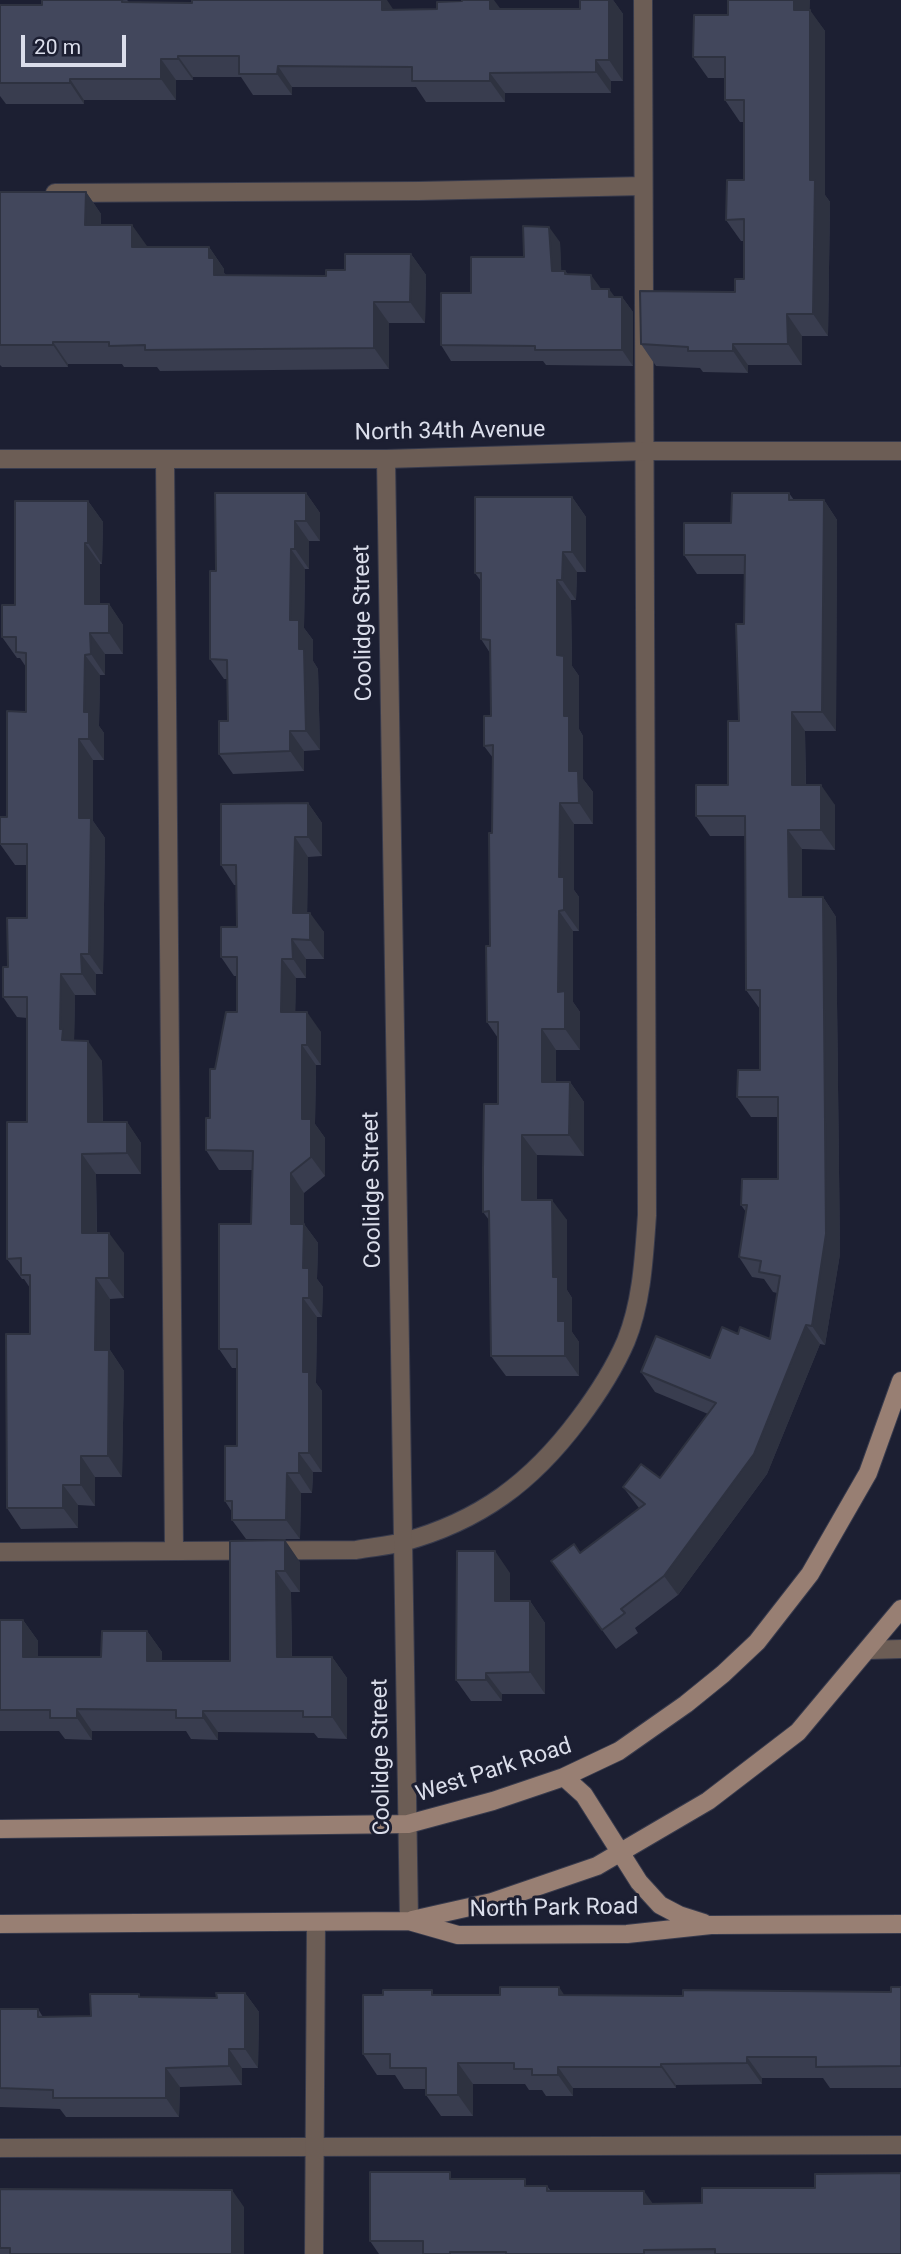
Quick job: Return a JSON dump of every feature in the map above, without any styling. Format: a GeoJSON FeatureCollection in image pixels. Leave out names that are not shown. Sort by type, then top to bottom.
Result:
{"type":"FeatureCollection","features":[{"type":"Feature","properties":{"kind":"street"},"geometry":{"type":"LineString","coordinates":[[0,1552],[356,1550],[403,1542],[486,1508],[527,1478],[558,1447],[598,1394],[626,1341],[642,1280],[647,1215],[643,0]]}},
{"type":"Feature","properties":{"kind":"street"},"geometry":{"type":"LineString","coordinates":[[40,193],[418,191],[643,186]]}},
{"type":"Feature","properties":{"kind":"street","name":"North 34th Avenue"},"geometry":{"type":"LineString","coordinates":[[0,459],[386,459],[645,452],[901,451]]}},
{"type":"Feature","properties":{"kind":"street"},"geometry":{"type":"LineString","coordinates":[[165,459],[174,1551]]}},
{"type":"Feature","properties":{"kind":"street","name":"Coolidge Street"},"geometry":{"type":"LineString","coordinates":[[386,459],[409,1921]]}},
{"type":"Feature","properties":{"kind":"street","name":"West Park Road"},"geometry":{"type":"LineString","coordinates":[[408,1824],[493,1801],[564,1777],[619,1751],[723,1674],[757,1642],[810,1574],[868,1473],[901,1381]]}},
{"type":"Feature","properties":{"kind":"street"},"geometry":{"type":"LineString","coordinates":[[409,1921],[492,1902],[597,1866],[708,1801],[798,1732],[901,1609]]}},
{"type":"Feature","properties":{"kind":"street"},"geometry":{"type":"LineString","coordinates":[[867,1650],[901,1649]]}},
{"type":"Feature","properties":{"kind":"street"},"geometry":{"type":"LineString","coordinates":[[564,1777],[584,1795],[639,1882],[660,1905],[679,1915],[711,1925]]}},
{"type":"Feature","properties":{"kind":"street"},"geometry":{"type":"LineString","coordinates":[[0,1829],[408,1824]]}},
{"type":"Feature","properties":{"kind":"street","name":"North Park Road"},"geometry":{"type":"LineString","coordinates":[[0,1924],[409,1921],[458,1935],[627,1934],[711,1925],[901,1924]]}},
{"type":"Feature","properties":{"kind":"street"},"geometry":{"type":"LineString","coordinates":[[314,2254],[316,1922]]}},
{"type":"Feature","properties":{"kind":"street"},"geometry":{"type":"LineString","coordinates":[[0,2148],[901,2146]]}},
{"type":"Feature","properties":{"kind":"building"},"geometry":{"type":"Polygon","coordinates":[[[42,0],[192,3],[192,0],[382,0],[382,10],[437,9],[437,2],[462,0],[490,0],[490,9],[580,9],[580,0],[609,0],[609,60],[596,60],[596,72],[490,73],[490,81],[412,81],[412,67],[278,66],[277,74],[239,74],[239,56],[178,56],[178,59],[161,59],[161,79],[70,79],[70,83],[0,83],[0,5],[42,5],[42,0]]]}},
{"type":"Feature","properties":{"kind":"building"},"geometry":{"type":"Polygon","coordinates":[[[728,0],[794,0],[794,10],[810,10],[810,180],[815,180],[813,314],[787,314],[788,344],[733,344],[733,351],[688,351],[688,347],[641,344],[640,291],[735,292],[735,279],[744,279],[744,219],[726,220],[727,180],[744,180],[744,100],[725,100],[725,57],[693,57],[694,15],[728,15],[728,0]]]}},
{"type":"Feature","properties":{"kind":"building"},"geometry":{"type":"Polygon","coordinates":[[[0,192],[86,192],[85,225],[132,225],[132,247],[209,247],[209,258],[214,258],[214,275],[326,276],[326,270],[345,270],[345,254],[411,254],[410,302],[374,302],[374,348],[145,350],[145,345],[109,346],[109,342],[0,345],[0,192]]]}},
{"type":"Feature","properties":{"kind":"building"},"geometry":{"type":"Polygon","coordinates":[[[523,226],[549,227],[552,271],[591,275],[592,289],[609,289],[609,297],[622,297],[622,350],[535,350],[535,346],[441,345],[441,293],[471,293],[471,257],[524,257],[523,226]]]}},
{"type":"Feature","properties":{"kind":"building"},"geometry":{"type":"Polygon","coordinates":[[[215,493],[306,493],[306,521],[295,521],[295,549],[291,549],[290,620],[299,620],[299,649],[304,649],[306,731],[290,731],[290,751],[219,754],[219,721],[228,721],[227,660],[210,659],[210,571],[216,571],[215,493]]]}},
{"type":"Feature","properties":{"kind":"building"},"geometry":{"type":"Polygon","coordinates":[[[732,493],[789,493],[789,500],[824,500],[822,712],[792,712],[792,785],[821,785],[821,830],[788,830],[789,897],[823,897],[826,1234],[812,1326],[806,1325],[754,1454],[664,1576],[621,1609],[625,1613],[602,1630],[551,1561],[574,1544],[580,1553],[645,1504],[623,1487],[641,1464],[660,1478],[716,1403],[641,1372],[656,1336],[710,1358],[722,1327],[738,1334],[740,1327],[770,1339],[780,1276],[759,1272],[761,1261],[739,1257],[747,1205],[741,1205],[742,1179],[778,1179],[778,1097],[737,1097],[738,1070],[760,1070],[760,990],[746,990],[745,816],[696,816],[696,785],[728,785],[728,721],[739,721],[736,624],[744,624],[745,555],[684,555],[684,523],[731,523],[732,493]]]}},
{"type":"Feature","properties":{"kind":"building"},"geometry":{"type":"Polygon","coordinates":[[[475,497],[572,497],[572,552],[563,552],[562,580],[557,580],[557,655],[564,656],[564,716],[569,716],[569,771],[578,771],[579,803],[560,803],[559,877],[564,877],[564,910],[559,911],[558,992],[565,991],[565,1029],[542,1029],[542,1082],[570,1082],[569,1135],[522,1135],[522,1200],[552,1200],[553,1277],[558,1277],[558,1321],[565,1321],[565,1356],[491,1356],[489,1211],[483,1212],[483,1167],[484,1104],[498,1104],[498,1022],[487,1022],[486,946],[490,946],[489,833],[492,833],[493,745],[484,746],[484,716],[491,716],[490,640],[481,639],[481,573],[475,573],[475,497]]]}},
{"type":"Feature","properties":{"kind":"building"},"geometry":{"type":"Polygon","coordinates":[[[15,501],[88,501],[85,604],[109,604],[109,633],[90,633],[91,654],[85,655],[84,712],[89,712],[89,739],[79,739],[79,818],[91,818],[89,954],[81,954],[82,974],[61,974],[60,1029],[63,1029],[62,1040],[88,1041],[88,1122],[127,1122],[127,1153],[82,1154],[82,1233],[109,1233],[109,1278],[96,1278],[95,1350],[109,1350],[108,1456],[81,1456],[81,1485],[63,1485],[63,1508],[7,1508],[6,1334],[30,1334],[30,1275],[21,1275],[21,1258],[7,1259],[7,1122],[27,1122],[27,997],[3,997],[3,967],[8,967],[7,918],[27,918],[27,844],[0,844],[0,817],[7,817],[7,711],[26,712],[26,653],[16,652],[16,637],[2,637],[2,605],[15,605],[15,501]]]}},
{"type":"Feature","properties":{"kind":"building"},"geometry":{"type":"Polygon","coordinates":[[[308,803],[308,837],[295,837],[293,913],[310,913],[310,940],[292,939],[293,959],[282,959],[281,1012],[307,1012],[307,1045],[302,1045],[302,1119],[311,1119],[311,1157],[291,1173],[291,1224],[304,1224],[303,1268],[309,1268],[309,1298],[303,1298],[303,1372],[309,1372],[309,1453],[299,1453],[299,1473],[287,1473],[286,1520],[232,1520],[232,1501],[225,1501],[225,1446],[237,1446],[237,1349],[219,1349],[219,1224],[251,1224],[253,1151],[206,1150],[206,1118],[210,1118],[210,1069],[215,1069],[226,1012],[237,1012],[237,957],[221,957],[221,927],[237,927],[236,865],[221,865],[221,804],[308,803]]]}},
{"type":"Feature","properties":{"kind":"building"},"geometry":{"type":"Polygon","coordinates":[[[285,1540],[285,1571],[276,1571],[277,1657],[332,1657],[332,1717],[303,1717],[303,1711],[203,1711],[203,1718],[176,1718],[176,1710],[77,1709],[77,1718],[50,1718],[50,1710],[0,1710],[0,1620],[23,1620],[23,1657],[101,1657],[102,1631],[147,1631],[147,1661],[230,1661],[230,1541],[285,1540]]]}},
{"type":"Feature","properties":{"kind":"building"},"geometry":{"type":"Polygon","coordinates":[[[457,1551],[495,1551],[495,1601],[530,1601],[530,1672],[486,1673],[486,1680],[456,1680],[457,1551]]]}},
{"type":"Feature","properties":{"kind":"building"},"geometry":{"type":"Polygon","coordinates":[[[500,1987],[559,1987],[559,1995],[683,1996],[683,1990],[891,1992],[891,1987],[901,1987],[901,2066],[816,2067],[816,2057],[747,2057],[747,2063],[661,2064],[661,2067],[558,2067],[558,2075],[532,2075],[532,2069],[514,2069],[514,2063],[458,2063],[458,2095],[426,2095],[426,2068],[390,2068],[390,2054],[363,2054],[363,1995],[383,1995],[383,1990],[432,1990],[432,1995],[500,1995],[500,1987]]]}},
{"type":"Feature","properties":{"kind":"building"},"geometry":{"type":"Polygon","coordinates":[[[216,1993],[245,1993],[245,2049],[229,2049],[229,2066],[166,2068],[166,2098],[53,2098],[53,2090],[0,2088],[0,2009],[38,2009],[38,2017],[91,2016],[90,1994],[217,1998],[216,1993]]]}},
{"type":"Feature","properties":{"kind":"building"},"geometry":{"type":"Polygon","coordinates":[[[370,2172],[450,2172],[450,2179],[525,2179],[525,2186],[547,2186],[547,2191],[644,2191],[644,2204],[702,2203],[702,2188],[815,2188],[815,2174],[901,2173],[901,2254],[715,2254],[715,2249],[644,2250],[644,2254],[423,2254],[423,2241],[370,2241],[370,2172]]]}},
{"type":"Feature","properties":{"kind":"building"},"geometry":{"type":"Polygon","coordinates":[[[0,2189],[232,2190],[232,2254],[10,2254],[10,2248],[0,2248],[0,2189]]]}}]}
